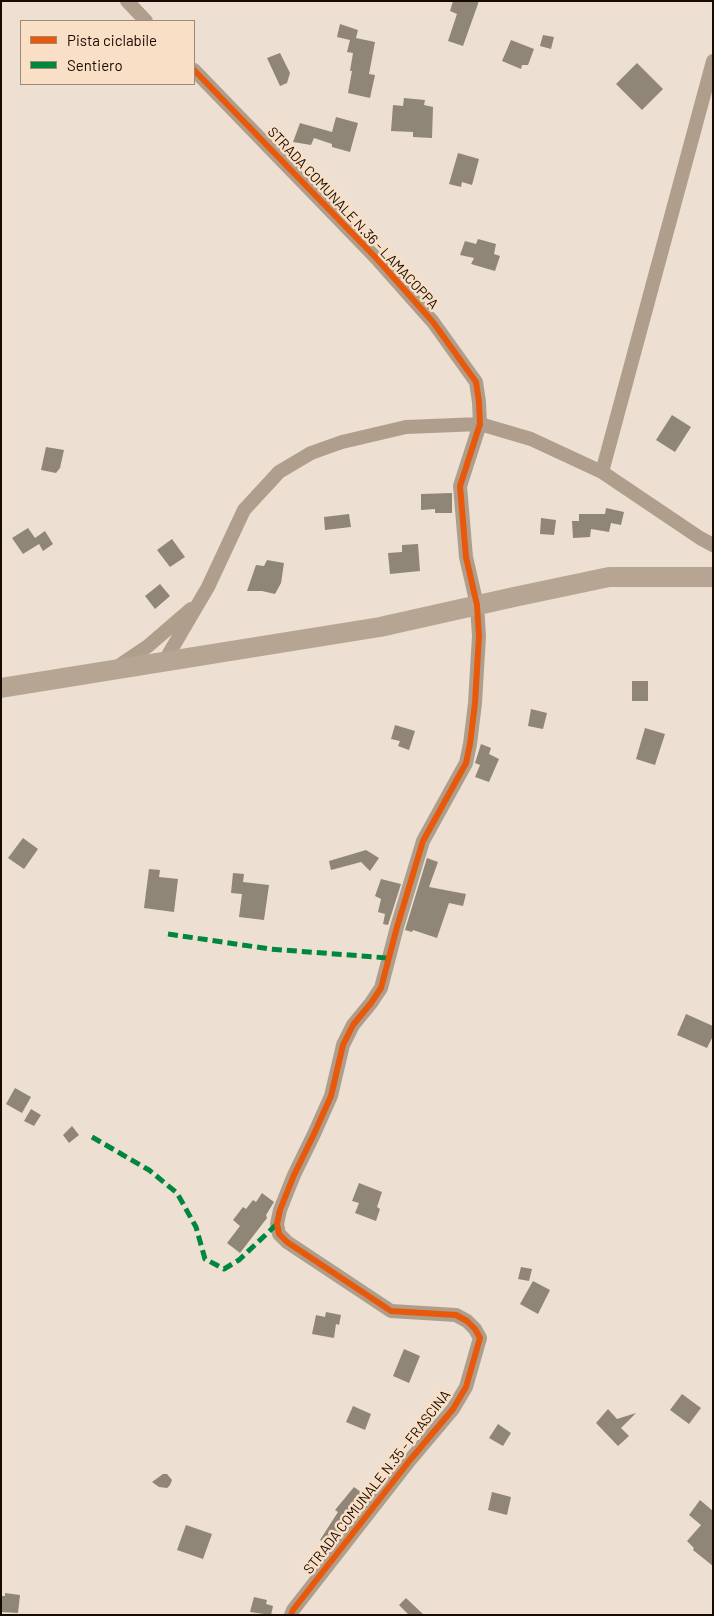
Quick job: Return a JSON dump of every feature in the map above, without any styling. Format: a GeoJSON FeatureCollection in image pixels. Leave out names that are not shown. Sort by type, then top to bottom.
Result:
{"type":"FeatureCollection","features":[{"type":"Feature","properties":{"kind":"main road"},"geometry":{"type":"LineString","coordinates":[[1,688],[380,627],[609,578],[713,576]]}},
{"type":"Feature","properties":{"kind":"street"},"geometry":{"type":"LineString","coordinates":[[127,1],[145,20]]}},
{"type":"Feature","properties":{"kind":"street"},"geometry":{"type":"LineString","coordinates":[[602,472],[713,61]]}},
{"type":"Feature","properties":{"kind":"street","name":"STRADA COMUNALE N.36 - LAMACOPPA"},"geometry":{"type":"LineString","coordinates":[[195,71],[378,260],[433,322],[476,382],[480,424]]}},
{"type":"Feature","properties":{"kind":"street"},"geometry":{"type":"LineString","coordinates":[[477,605],[466,557],[460,486],[480,424]]}},
{"type":"Feature","properties":{"kind":"street"},"geometry":{"type":"LineString","coordinates":[[164,662],[208,587],[244,510],[279,472],[312,453],[342,442],[406,427],[480,424],[531,439],[602,472],[713,545]]}},
{"type":"Feature","properties":{"kind":"street"},"geometry":{"type":"LineString","coordinates":[[700,538],[713,554]]}},
{"type":"Feature","properties":{"kind":"street"},"geometry":{"type":"LineString","coordinates":[[114,670],[148,646],[185,615],[208,587]]}},
{"type":"Feature","properties":{"kind":"street","name":"STRADA COMUNALE N.35 - FRASCINA"},"geometry":{"type":"LineString","coordinates":[[291,1615],[410,1460],[453,1409],[466,1387],[480,1338],[467,1321],[456,1315],[391,1311],[287,1242],[279,1234],[277,1224],[280,1210],[294,1175],[330,1096],[343,1045],[353,1025],[371,1004],[381,988],[423,841],[466,763],[475,703],[479,636],[477,605]]}},
{"type":"Feature","properties":{"kind":"building"},"geometry":{"type":"Polygon","coordinates":[[[453,1],[479,1],[463,46],[448,41],[457,14],[450,11],[453,1]]]}},
{"type":"Feature","properties":{"kind":"building"},"geometry":{"type":"Polygon","coordinates":[[[340,24],[358,30],[356,38],[375,42],[369,74],[375,75],[370,98],[348,93],[353,53],[347,52],[350,40],[337,37],[340,24]]]}},
{"type":"Feature","properties":{"kind":"building"},"geometry":{"type":"Polygon","coordinates":[[[543,35],[554,37],[551,49],[540,46],[543,35]]]}},
{"type":"Feature","properties":{"kind":"building"},"geometry":{"type":"Polygon","coordinates":[[[511,40],[534,49],[528,65],[522,65],[521,69],[502,61],[511,40]]]}},
{"type":"Feature","properties":{"kind":"building"},"geometry":{"type":"Polygon","coordinates":[[[280,53],[290,73],[287,83],[280,86],[267,58],[280,53]]]}},
{"type":"Feature","properties":{"kind":"building"},"geometry":{"type":"Polygon","coordinates":[[[637,63],[663,89],[642,110],[616,84],[637,63]]]}},
{"type":"Feature","properties":{"kind":"building"},"geometry":{"type":"Polygon","coordinates":[[[404,98],[425,100],[424,105],[433,107],[432,138],[413,137],[413,132],[391,131],[393,105],[403,106],[404,98]]]}},
{"type":"Feature","properties":{"kind":"building"},"geometry":{"type":"Polygon","coordinates":[[[336,117],[358,123],[350,152],[332,147],[332,144],[314,138],[311,145],[293,142],[300,123],[332,132],[336,117]]]}},
{"type":"Feature","properties":{"kind":"building"},"geometry":{"type":"Polygon","coordinates":[[[458,153],[479,159],[472,185],[462,182],[461,187],[449,184],[458,153]]]}},
{"type":"Feature","properties":{"kind":"building"},"geometry":{"type":"Polygon","coordinates":[[[478,239],[496,244],[494,254],[500,256],[495,271],[471,264],[474,258],[460,255],[465,241],[476,244],[478,239]]]}},
{"type":"Feature","properties":{"kind":"building"},"geometry":{"type":"Polygon","coordinates":[[[672,415],[691,427],[675,452],[656,440],[672,415]]]}},
{"type":"Feature","properties":{"kind":"building"},"geometry":{"type":"Polygon","coordinates":[[[46,447],[64,450],[60,468],[56,473],[41,470],[46,447]]]}},
{"type":"Feature","properties":{"kind":"building"},"geometry":{"type":"Polygon","coordinates":[[[452,493],[452,513],[435,513],[435,509],[421,510],[421,494],[452,493]]]}},
{"type":"Feature","properties":{"kind":"building"},"geometry":{"type":"Polygon","coordinates":[[[606,508],[624,512],[621,525],[611,523],[609,532],[591,529],[590,537],[573,538],[572,521],[579,521],[579,514],[605,514],[606,508]]]}},
{"type":"Feature","properties":{"kind":"building"},"geometry":{"type":"Polygon","coordinates":[[[349,514],[351,527],[325,530],[324,517],[349,514]]]}},
{"type":"Feature","properties":{"kind":"building"},"geometry":{"type":"Polygon","coordinates":[[[541,518],[556,520],[554,535],[540,534],[541,518]]]}},
{"type":"Feature","properties":{"kind":"building"},"geometry":{"type":"Polygon","coordinates":[[[28,528],[35,538],[45,531],[53,544],[43,551],[39,544],[23,554],[12,538],[28,528]]]}},
{"type":"Feature","properties":{"kind":"building"},"geometry":{"type":"Polygon","coordinates":[[[172,539],[185,557],[170,567],[157,550],[172,539]]]}},
{"type":"Feature","properties":{"kind":"building"},"geometry":{"type":"Polygon","coordinates":[[[418,544],[420,571],[390,574],[388,553],[402,552],[402,545],[418,544]]]}},
{"type":"Feature","properties":{"kind":"building"},"geometry":{"type":"Polygon","coordinates":[[[267,560],[284,563],[281,583],[275,594],[262,591],[247,591],[256,565],[264,566],[267,560]]]}},
{"type":"Feature","properties":{"kind":"building"},"geometry":{"type":"Polygon","coordinates":[[[160,584],[170,596],[155,609],[145,596],[160,584]]]}},
{"type":"Feature","properties":{"kind":"building"},"geometry":{"type":"Polygon","coordinates":[[[632,681],[648,681],[648,701],[632,701],[632,681]]]}},
{"type":"Feature","properties":{"kind":"building"},"geometry":{"type":"Polygon","coordinates":[[[531,709],[547,713],[543,729],[528,726],[531,709]]]}},
{"type":"Feature","properties":{"kind":"building"},"geometry":{"type":"Polygon","coordinates":[[[395,725],[415,731],[409,750],[398,746],[400,741],[391,739],[395,725]]]}},
{"type":"Feature","properties":{"kind":"building"},"geometry":{"type":"Polygon","coordinates":[[[645,728],[665,734],[655,765],[636,759],[645,728]]]}},
{"type":"Feature","properties":{"kind":"building"},"geometry":{"type":"Polygon","coordinates":[[[481,744],[491,748],[489,754],[499,759],[489,782],[475,777],[480,765],[475,763],[481,744]]]}},
{"type":"Feature","properties":{"kind":"building"},"geometry":{"type":"Polygon","coordinates":[[[23,838],[38,849],[24,869],[8,858],[23,838]]]}},
{"type":"Feature","properties":{"kind":"building"},"geometry":{"type":"Polygon","coordinates":[[[366,850],[379,858],[370,871],[361,862],[331,870],[329,861],[366,850]]]}},
{"type":"Feature","properties":{"kind":"building"},"geometry":{"type":"Polygon","coordinates":[[[427,858],[438,862],[429,887],[466,894],[463,906],[449,903],[437,938],[413,930],[412,932],[405,930],[427,858]]]}},
{"type":"Feature","properties":{"kind":"building"},"geometry":{"type":"Polygon","coordinates":[[[149,869],[160,870],[159,877],[178,879],[174,912],[144,908],[149,869]]]}},
{"type":"Feature","properties":{"kind":"building"},"geometry":{"type":"Polygon","coordinates":[[[233,873],[244,874],[243,882],[269,885],[264,920],[239,917],[242,894],[231,893],[233,873]]]}},
{"type":"Feature","properties":{"kind":"building"},"geometry":{"type":"Polygon","coordinates":[[[381,879],[401,884],[388,925],[383,924],[385,914],[378,912],[381,899],[375,896],[381,879]]]}},
{"type":"Feature","properties":{"kind":"building"},"geometry":{"type":"Polygon","coordinates":[[[686,1014],[713,1026],[713,1036],[707,1048],[677,1035],[686,1014]]]}},
{"type":"Feature","properties":{"kind":"building"},"geometry":{"type":"Polygon","coordinates":[[[15,1088],[31,1097],[22,1113],[6,1104],[15,1088]]]}},
{"type":"Feature","properties":{"kind":"building"},"geometry":{"type":"Polygon","coordinates":[[[31,1109],[41,1115],[34,1126],[24,1121],[31,1109]]]}},
{"type":"Feature","properties":{"kind":"building"},"geometry":{"type":"Polygon","coordinates":[[[72,1126],[79,1135],[69,1143],[63,1135],[72,1126]]]}},
{"type":"Feature","properties":{"kind":"building"},"geometry":{"type":"Polygon","coordinates":[[[359,1183],[382,1192],[377,1207],[380,1209],[376,1221],[355,1213],[359,1203],[352,1201],[359,1183]]]}},
{"type":"Feature","properties":{"kind":"building"},"geometry":{"type":"Polygon","coordinates":[[[262,1193],[274,1202],[266,1215],[267,1218],[240,1253],[227,1243],[240,1226],[233,1220],[243,1207],[246,1209],[253,1200],[256,1202],[262,1193]]]}},
{"type":"Feature","properties":{"kind":"building"},"geometry":{"type":"Polygon","coordinates":[[[521,1267],[532,1269],[529,1281],[518,1279],[521,1267]]]}},
{"type":"Feature","properties":{"kind":"building"},"geometry":{"type":"Polygon","coordinates":[[[533,1281],[550,1290],[538,1314],[520,1304],[533,1281]]]}},
{"type":"Feature","properties":{"kind":"building"},"geometry":{"type":"Polygon","coordinates":[[[326,1312],[341,1315],[339,1325],[336,1324],[334,1338],[312,1334],[316,1315],[325,1317],[326,1312]]]}},
{"type":"Feature","properties":{"kind":"building"},"geometry":{"type":"Polygon","coordinates":[[[404,1349],[420,1356],[409,1383],[393,1376],[404,1349]]]}},
{"type":"Feature","properties":{"kind":"building"},"geometry":{"type":"Polygon","coordinates":[[[682,1394],[701,1408],[689,1424],[670,1410],[682,1394]]]}},
{"type":"Feature","properties":{"kind":"building"},"geometry":{"type":"Polygon","coordinates":[[[353,1406],[371,1414],[365,1430],[346,1422],[353,1406]]]}},
{"type":"Feature","properties":{"kind":"building"},"geometry":{"type":"Polygon","coordinates":[[[608,1409],[617,1419],[636,1413],[621,1428],[629,1436],[618,1446],[596,1423],[608,1409]]]}},
{"type":"Feature","properties":{"kind":"building"},"geometry":{"type":"Polygon","coordinates":[[[498,1424],[511,1433],[503,1446],[489,1438],[498,1424]]]}},
{"type":"Feature","properties":{"kind":"building"},"geometry":{"type":"Polygon","coordinates":[[[163,1474],[167,1474],[172,1480],[167,1488],[159,1487],[152,1482],[163,1474]]]}},
{"type":"Feature","properties":{"kind":"building"},"geometry":{"type":"Polygon","coordinates":[[[354,1487],[369,1498],[350,1520],[331,1547],[320,1540],[338,1512],[335,1510],[354,1487]]]}},
{"type":"Feature","properties":{"kind":"building"},"geometry":{"type":"Polygon","coordinates":[[[492,1492],[511,1497],[507,1515],[488,1510],[492,1492]]]}},
{"type":"Feature","properties":{"kind":"building"},"geometry":{"type":"Polygon","coordinates":[[[700,1500],[713,1511],[713,1566],[693,1550],[694,1548],[687,1541],[701,1525],[689,1515],[700,1500]]]}},
{"type":"Feature","properties":{"kind":"building"},"geometry":{"type":"Polygon","coordinates":[[[186,1525],[212,1534],[203,1559],[177,1550],[186,1525]]]}},
{"type":"Feature","properties":{"kind":"building"},"geometry":{"type":"Polygon","coordinates":[[[5,1593],[20,1595],[18,1613],[1,1612],[1,1596],[5,1596],[5,1593]]]}},
{"type":"Feature","properties":{"kind":"building"},"geometry":{"type":"Polygon","coordinates":[[[254,1597],[267,1600],[266,1604],[273,1606],[271,1615],[250,1612],[254,1597]]]}},
{"type":"Feature","properties":{"kind":"building"},"geometry":{"type":"Polygon","coordinates":[[[406,1598],[424,1615],[409,1615],[399,1605],[406,1598]]]}},
{"type":"Feature","properties":{"kind":"marked path"},"geometry":{"type":"LineString","coordinates":[[168,934],[270,949],[388,958]]}},
{"type":"Feature","properties":{"kind":"marked path"},"geometry":{"type":"LineString","coordinates":[[92,1137],[149,1170],[177,1193],[196,1227],[205,1259],[224,1269],[239,1260],[277,1224]]}},
{"type":"Feature","properties":{"kind":"cycle path"},"geometry":{"type":"LineString","coordinates":[[195,71],[378,260],[433,322],[476,382],[479,402],[480,424],[460,486],[466,557],[477,605],[479,636],[475,703],[466,763],[423,841],[381,988],[353,1025],[343,1045],[331,1096],[294,1175],[280,1210],[277,1224],[279,1234],[287,1242],[391,1311],[456,1315],[467,1321],[480,1338],[466,1387],[453,1409],[410,1460],[291,1615]]}}]}
